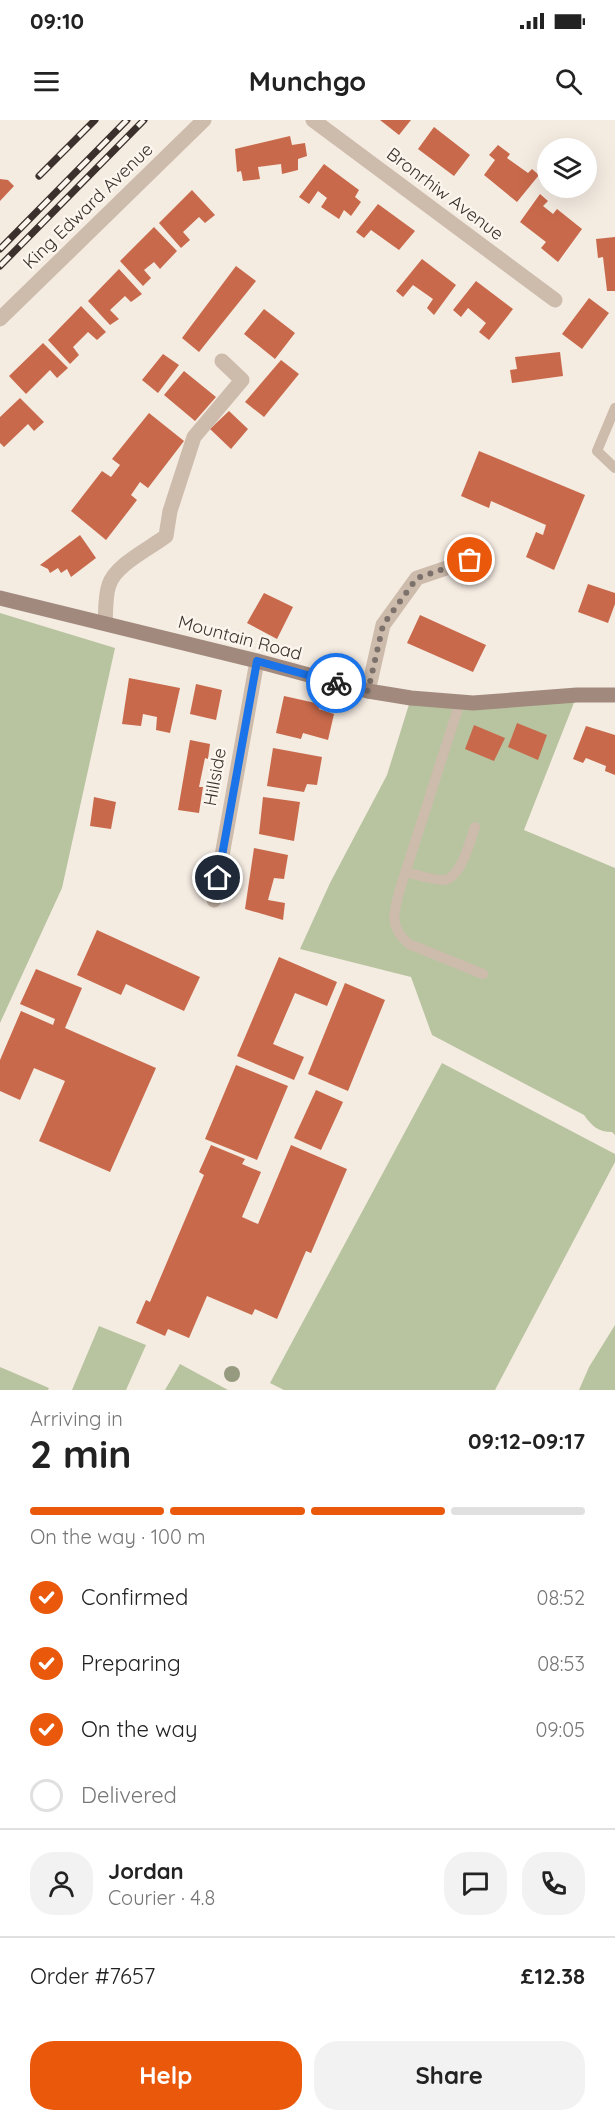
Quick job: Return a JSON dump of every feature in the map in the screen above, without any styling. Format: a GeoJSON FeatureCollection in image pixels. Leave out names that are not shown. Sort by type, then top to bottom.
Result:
{"type":"FeatureCollection","features":[{"type":"Feature","properties":{"kind":"main road","name":"Mountain Road"},"geometry":{"type":"LineString","coordinates":[[0,598],[257,661],[368,691],[411,698],[473,703],[615,694]]}},
{"type":"Feature","properties":{"kind":"street","name":"King Edward Avenue"},"geometry":{"type":"LineString","coordinates":[[0,319],[204,120]]}},
{"type":"Feature","properties":{"kind":"street","name":"Bronrhiw Avenue"},"geometry":{"type":"LineString","coordinates":[[313,120],[555,300]]}},
{"type":"Feature","properties":{"kind":"street"},"geometry":{"type":"LineString","coordinates":[[105,623],[109,584],[127,561],[147,551],[166,537],[170,512],[194,437],[242,380],[222,361]]}},
{"type":"Feature","properties":{"kind":"street"},"geometry":{"type":"LineString","coordinates":[[368,691],[383,625],[417,578],[470,560]]}},
{"type":"Feature","properties":{"kind":"street","name":"Hillside"},"geometry":{"type":"LineString","coordinates":[[214,900],[257,661]]}},
{"type":"Feature","properties":{"kind":"lane"},"geometry":{"type":"LineString","coordinates":[[615,408],[597,452],[615,468]]}},
{"type":"Feature","properties":{"kind":"lane"},"geometry":{"type":"LineString","coordinates":[[460,702],[406,872],[394,912],[394,922],[401,937],[409,944],[483,974]]}},
{"type":"Feature","properties":{"kind":"lane"},"geometry":{"type":"LineString","coordinates":[[406,872],[441,880],[455,875],[475,827]]}},
{"type":"Feature","properties":{"kind":"green space"},"geometry":{"type":"Polygon","coordinates":[[[0,613],[115,648],[62,888],[0,1023],[0,613]]]}},
{"type":"Feature","properties":{"kind":"green space"},"geometry":{"type":"Polygon","coordinates":[[[577,695],[524,830],[615,868],[615,1135],[612,1132],[599,1130],[584,1115],[432,1035],[411,977],[300,949],[330,883],[387,775],[411,698],[577,695]]]}},
{"type":"Feature","properties":{"kind":"green space"},"geometry":{"type":"Polygon","coordinates":[[[442,1063],[615,1154],[615,1162],[495,1390],[284,1390],[270,1383],[442,1063]]]}},
{"type":"Feature","properties":{"kind":"green space"},"geometry":{"type":"Polygon","coordinates":[[[615,1325],[615,1390],[579,1390],[589,1367],[615,1325]]]}},
{"type":"Feature","properties":{"kind":"green space"},"geometry":{"type":"Polygon","coordinates":[[[99,1326],[146,1345],[126,1390],[72,1390],[99,1326]]]}},
{"type":"Feature","properties":{"kind":"green space"},"geometry":{"type":"Polygon","coordinates":[[[180,1364],[228,1390],[165,1390],[180,1364]]]}},
{"type":"Feature","properties":{"kind":"green space"},"geometry":{"type":"Polygon","coordinates":[[[0,1367],[49,1388],[48,1390],[0,1390],[0,1367]]]}},
{"type":"Feature","properties":{"kind":"building"},"geometry":{"type":"Polygon","coordinates":[[[380,120],[411,120],[399,135],[380,120]]]}},
{"type":"Feature","properties":{"kind":"building"},"geometry":{"type":"Polygon","coordinates":[[[434,127],[470,155],[454,176],[418,149],[434,127]]]}},
{"type":"Feature","properties":{"kind":"building"},"geometry":{"type":"Polygon","coordinates":[[[290,136],[292,145],[305,143],[307,156],[298,159],[298,170],[282,174],[281,164],[258,167],[260,179],[243,181],[241,171],[237,172],[235,149],[290,136]]]}},
{"type":"Feature","properties":{"kind":"building"},"geometry":{"type":"Polygon","coordinates":[[[498,145],[510,154],[507,158],[528,173],[532,169],[537,173],[537,177],[517,202],[484,175],[495,160],[489,155],[498,145]]]}},
{"type":"Feature","properties":{"kind":"building"},"geometry":{"type":"Polygon","coordinates":[[[324,164],[359,190],[355,197],[361,202],[351,216],[344,210],[339,219],[321,207],[327,198],[318,191],[309,204],[299,197],[324,164]]]}},
{"type":"Feature","properties":{"kind":"building"},"geometry":{"type":"Polygon","coordinates":[[[0,179],[8,180],[14,186],[0,201],[0,179]]]}},
{"type":"Feature","properties":{"kind":"building"},"geometry":{"type":"Polygon","coordinates":[[[192,190],[215,215],[205,223],[199,217],[183,232],[190,240],[181,248],[159,223],[192,190]]]}},
{"type":"Feature","properties":{"kind":"building"},"geometry":{"type":"Polygon","coordinates":[[[537,198],[545,198],[548,201],[543,206],[553,214],[557,209],[582,229],[558,262],[541,248],[546,242],[520,222],[537,198]]]}},
{"type":"Feature","properties":{"kind":"building"},"geometry":{"type":"Polygon","coordinates":[[[378,204],[415,231],[399,250],[371,230],[364,238],[356,232],[378,204]]]}},
{"type":"Feature","properties":{"kind":"building"},"geometry":{"type":"Polygon","coordinates":[[[154,227],[177,251],[160,269],[154,262],[144,270],[151,278],[143,286],[120,261],[154,227]]]}},
{"type":"Feature","properties":{"kind":"building"},"geometry":{"type":"Polygon","coordinates":[[[615,237],[615,291],[607,291],[603,257],[598,258],[596,239],[615,237]]]}},
{"type":"Feature","properties":{"kind":"building"},"geometry":{"type":"Polygon","coordinates":[[[422,259],[456,285],[434,315],[427,308],[433,299],[413,285],[403,297],[396,291],[422,259]]]}},
{"type":"Feature","properties":{"kind":"building"},"geometry":{"type":"Polygon","coordinates":[[[236,266],[256,281],[199,352],[182,338],[236,266]]]}},
{"type":"Feature","properties":{"kind":"building"},"geometry":{"type":"Polygon","coordinates":[[[119,269],[142,294],[131,302],[125,296],[110,310],[119,319],[110,325],[88,301],[119,269]]]}},
{"type":"Feature","properties":{"kind":"building"},"geometry":{"type":"Polygon","coordinates":[[[476,281],[513,309],[489,340],[479,332],[486,323],[468,308],[461,317],[453,310],[476,281]]]}},
{"type":"Feature","properties":{"kind":"building"},"geometry":{"type":"Polygon","coordinates":[[[589,298],[609,313],[582,349],[562,334],[589,298]]]}},
{"type":"Feature","properties":{"kind":"building"},"geometry":{"type":"Polygon","coordinates":[[[81,306],[106,332],[97,340],[88,332],[73,347],[79,355],[70,364],[48,340],[81,306]]]}},
{"type":"Feature","properties":{"kind":"building"},"geometry":{"type":"Polygon","coordinates":[[[264,309],[295,333],[275,359],[244,334],[264,309]]]}},
{"type":"Feature","properties":{"kind":"building"},"geometry":{"type":"Polygon","coordinates":[[[43,343],[68,368],[57,378],[50,370],[26,394],[9,376],[43,343]]]}},
{"type":"Feature","properties":{"kind":"building"},"geometry":{"type":"Polygon","coordinates":[[[560,352],[563,376],[512,383],[510,370],[517,369],[515,357],[560,352]]]}},
{"type":"Feature","properties":{"kind":"building"},"geometry":{"type":"Polygon","coordinates":[[[163,354],[179,365],[158,393],[142,380],[163,354]]]}},
{"type":"Feature","properties":{"kind":"building"},"geometry":{"type":"Polygon","coordinates":[[[281,360],[299,374],[264,417],[245,402],[281,360]]]}},
{"type":"Feature","properties":{"kind":"building"},"geometry":{"type":"Polygon","coordinates":[[[184,371],[216,397],[195,421],[164,395],[184,371]]]}},
{"type":"Feature","properties":{"kind":"building"},"geometry":{"type":"Polygon","coordinates":[[[20,398],[44,422],[34,431],[28,424],[4,447],[0,443],[0,417],[20,398]]]}},
{"type":"Feature","properties":{"kind":"building"},"geometry":{"type":"Polygon","coordinates":[[[229,411],[248,429],[231,449],[210,429],[229,411]]]}},
{"type":"Feature","properties":{"kind":"building"},"geometry":{"type":"Polygon","coordinates":[[[149,413],[184,441],[148,488],[140,482],[131,495],[137,500],[106,540],[71,511],[102,471],[111,477],[120,465],[112,459],[149,413]]]}},
{"type":"Feature","properties":{"kind":"building"},"geometry":{"type":"Polygon","coordinates":[[[479,451],[585,495],[554,570],[526,557],[536,532],[543,535],[546,525],[491,501],[489,508],[461,496],[479,451]]]}},
{"type":"Feature","properties":{"kind":"building"},"geometry":{"type":"Polygon","coordinates":[[[80,535],[96,558],[71,577],[67,569],[61,573],[58,568],[50,573],[48,569],[40,565],[80,535]]]}},
{"type":"Feature","properties":{"kind":"building"},"geometry":{"type":"Polygon","coordinates":[[[588,584],[615,593],[615,604],[608,623],[578,612],[588,584]]]}},
{"type":"Feature","properties":{"kind":"building"},"geometry":{"type":"Polygon","coordinates":[[[264,593],[293,607],[277,639],[247,623],[264,593]]]}},
{"type":"Feature","properties":{"kind":"building"},"geometry":{"type":"Polygon","coordinates":[[[420,615],[486,645],[473,672],[407,643],[420,615]]]}},
{"type":"Feature","properties":{"kind":"building"},"geometry":{"type":"Polygon","coordinates":[[[129,678],[180,688],[170,733],[156,730],[157,717],[143,714],[141,726],[122,724],[129,678]]]}},
{"type":"Feature","properties":{"kind":"building"},"geometry":{"type":"Polygon","coordinates":[[[196,684],[222,690],[216,720],[190,714],[196,684]]]}},
{"type":"Feature","properties":{"kind":"building"},"geometry":{"type":"Polygon","coordinates":[[[284,696],[320,704],[319,709],[334,714],[328,740],[303,733],[301,739],[276,733],[284,696]]]}},
{"type":"Feature","properties":{"kind":"building"},"geometry":{"type":"Polygon","coordinates":[[[517,723],[547,735],[538,760],[508,747],[517,723]]]}},
{"type":"Feature","properties":{"kind":"building"},"geometry":{"type":"Polygon","coordinates":[[[474,725],[505,738],[494,761],[465,749],[474,725]]]}},
{"type":"Feature","properties":{"kind":"building"},"geometry":{"type":"Polygon","coordinates":[[[586,726],[615,735],[615,775],[605,771],[606,766],[586,758],[583,763],[573,759],[586,726]]]}},
{"type":"Feature","properties":{"kind":"building"},"geometry":{"type":"Polygon","coordinates":[[[190,740],[210,744],[199,787],[203,787],[199,813],[178,810],[190,740]]]}},
{"type":"Feature","properties":{"kind":"building"},"geometry":{"type":"Polygon","coordinates":[[[273,748],[322,757],[317,785],[307,784],[304,792],[267,786],[273,748]]]}},
{"type":"Feature","properties":{"kind":"building"},"geometry":{"type":"Polygon","coordinates":[[[94,797],[116,802],[111,829],[90,826],[94,797]]]}},
{"type":"Feature","properties":{"kind":"building"},"geometry":{"type":"Polygon","coordinates":[[[263,797],[300,802],[294,841],[259,834],[263,797]]]}},
{"type":"Feature","properties":{"kind":"building"},"geometry":{"type":"Polygon","coordinates":[[[254,848],[288,855],[284,879],[274,878],[268,900],[285,903],[283,920],[245,909],[254,848]]]}},
{"type":"Feature","properties":{"kind":"building"},"geometry":{"type":"Polygon","coordinates":[[[97,930],[200,977],[184,1011],[126,984],[121,995],[77,975],[97,930]]]}},
{"type":"Feature","properties":{"kind":"building"},"geometry":{"type":"Polygon","coordinates":[[[279,957],[337,982],[327,1006],[295,993],[273,1044],[304,1057],[294,1080],[237,1056],[279,957]]]}},
{"type":"Feature","properties":{"kind":"building"},"geometry":{"type":"Polygon","coordinates":[[[36,969],[82,988],[65,1028],[156,1068],[110,1172],[39,1141],[65,1081],[34,1068],[20,1100],[0,1091],[0,1060],[21,1011],[53,1025],[55,1019],[20,1004],[36,969]]]}},
{"type":"Feature","properties":{"kind":"building"},"geometry":{"type":"Polygon","coordinates":[[[345,983],[385,1000],[348,1091],[308,1074],[345,983]]]}},
{"type":"Feature","properties":{"kind":"building"},"geometry":{"type":"Polygon","coordinates":[[[236,1065],[288,1086],[257,1160],[205,1139],[236,1065]]]}},
{"type":"Feature","properties":{"kind":"building"},"geometry":{"type":"Polygon","coordinates":[[[316,1090],[343,1102],[321,1150],[294,1138],[316,1090]]]}},
{"type":"Feature","properties":{"kind":"building"},"geometry":{"type":"Polygon","coordinates":[[[211,1145],[245,1159],[242,1164],[261,1172],[242,1217],[258,1224],[291,1145],[347,1169],[311,1253],[306,1251],[277,1319],[255,1309],[252,1315],[207,1296],[189,1338],[168,1329],[165,1336],[136,1323],[146,1300],[150,1302],[204,1175],[199,1172],[211,1145]]]}},
{"type":"Feature","properties":{"kind":"railway"},"geometry":{"type":"LineString","coordinates":[[39,176],[95,120]]}},
{"type":"Feature","properties":{"kind":"railway"},"geometry":{"type":"LineString","coordinates":[[0,249],[127,120]]}},
{"type":"Feature","properties":{"kind":"railway"},"geometry":{"type":"LineString","coordinates":[[0,266],[144,120]]}},
{"type":"Feature","properties":{"kind":"way so far"},"geometry":{"type":"LineString","coordinates":[[336,683],[368,691],[383,625],[417,578],[470,560]]}},
{"type":"Feature","properties":{"kind":"route"},"geometry":{"type":"LineString","coordinates":[[218,878],[244,723],[257,661],[336,683]]}}]}
